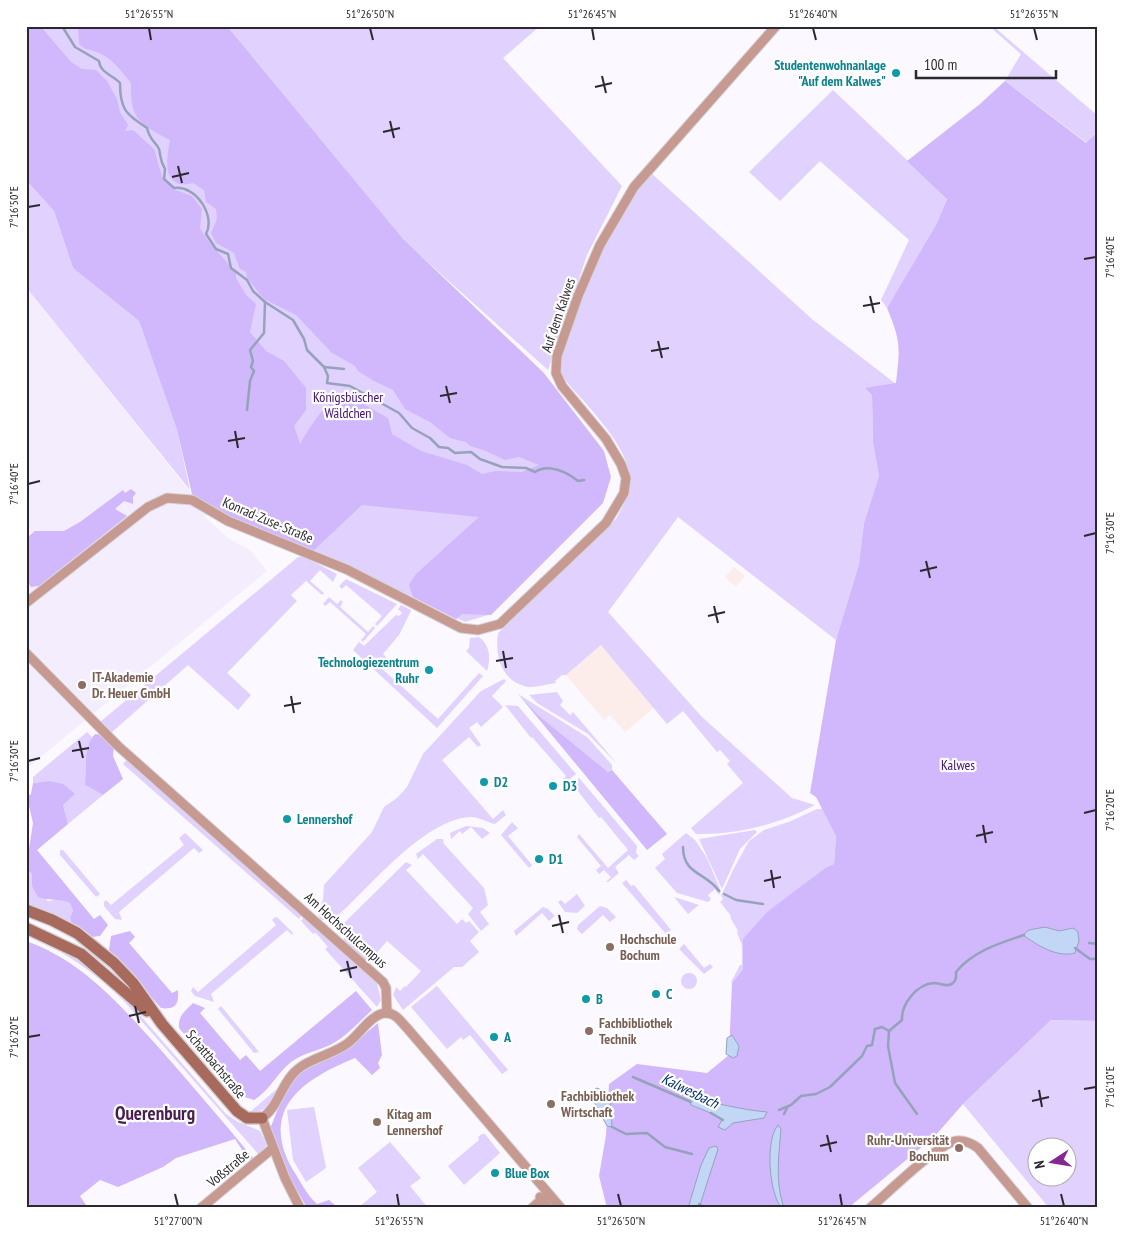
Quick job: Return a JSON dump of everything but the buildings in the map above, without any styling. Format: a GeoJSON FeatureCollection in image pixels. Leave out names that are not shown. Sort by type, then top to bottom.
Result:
{"type":"FeatureCollection","features":[{"type":"Feature","properties":{"kind":"street","name":"Auf dem Kalwes"},"geometry":{"type":"LineString","coordinates":[[490,628],[500,624],[606,523],[624,492],[626,478],[621,464],[606,439],[562,386],[556,373],[560,347],[578,296],[600,245],[634,187],[776,26]]}},
{"type":"Feature","properties":{"kind":"street","name":"Konrad-Zuse-Straße"},"geometry":{"type":"LineString","coordinates":[[26,603],[148,507],[158,501],[176,497],[192,500],[228,521],[348,570],[462,628],[478,630],[490,628]]}},
{"type":"Feature","properties":{"kind":"street","name":"Am Hochschulcampus"},"geometry":{"type":"LineString","coordinates":[[26,653],[118,746],[383,982],[386,988],[387,1013]]}},
{"type":"Feature","properties":{"kind":"street","name":"Schattbachstraße"},"geometry":{"type":"LineString","coordinates":[[26,910],[52,920],[96,946],[133,983],[162,1024],[237,1111],[246,1118],[262,1118]]}},
{"type":"Feature","properties":{"kind":"street","name":"Schattbachstraße"},"geometry":{"type":"LineString","coordinates":[[26,928],[82,954],[162,1024]]}},
{"type":"Feature","properties":{"kind":"street"},"geometry":{"type":"LineString","coordinates":[[300,1208],[272,1148],[262,1118],[270,1113],[293,1073],[312,1061],[343,1046],[377,1016],[387,1013],[394,1014],[407,1028],[561,1208]]}},
{"type":"Feature","properties":{"kind":"street"},"geometry":{"type":"LineString","coordinates":[[870,1208],[941,1147],[957,1141],[971,1143],[978,1148],[1028,1208]]}},
{"type":"Feature","properties":{"kind":"street","name":"Voßstraße"},"geometry":{"type":"LineString","coordinates":[[201,1208],[272,1148]]}},
{"type":"Feature","properties":{"kind":"street"},"geometry":{"type":"LineString","coordinates":[[538,1203],[549,1208]]}},
{"type":"Feature","properties":{"kind":"shaded area"},"geometry":{"type":"Polygon","coordinates":[[[26,287],[192,494],[210,504],[205,517],[228,538],[251,551],[267,571],[26,769],[26,287]]]}},
{"type":"Feature","properties":{"kind":"shaded area"},"geometry":{"type":"Polygon","coordinates":[[[734,567],[745,576],[736,587],[725,577],[734,567]]]}},
{"type":"Feature","properties":{"kind":"shaded area"},"geometry":{"type":"Polygon","coordinates":[[[601,645],[655,707],[625,732],[610,715],[604,720],[566,675],[601,645]]]}},
{"type":"Feature","properties":{"kind":"green space","name":"Königsbüscher Wäldchen"},"geometry":{"type":"Polygon","coordinates":[[[26,26],[140,26],[401,237],[227,26],[540,26],[503,58],[622,186],[587,255],[548,370],[413,249],[571,426],[491,614],[465,622],[325,555],[230,516],[26,26]]]}},
{"type":"Feature","properties":{"kind":"green space","name":"Königsbüscher Wäldchen"},"geometry":{"type":"Polygon","coordinates":[[[26,26],[42,28],[71,62],[82,69],[96,70],[107,81],[117,99],[120,112],[128,125],[125,131],[133,130],[154,149],[163,180],[173,189],[192,196],[202,209],[200,228],[206,238],[236,273],[236,278],[246,295],[256,304],[250,332],[266,351],[284,361],[306,388],[306,410],[294,426],[300,444],[325,408],[338,397],[345,394],[388,418],[392,434],[421,451],[467,465],[482,474],[496,471],[522,472],[539,465],[519,457],[505,460],[470,446],[466,442],[450,438],[430,422],[405,409],[393,390],[374,381],[358,371],[355,366],[332,353],[296,315],[264,299],[247,278],[246,272],[240,269],[234,253],[216,243],[211,233],[217,219],[216,209],[206,202],[204,190],[193,183],[183,184],[171,178],[167,165],[170,140],[138,119],[132,105],[131,83],[104,55],[79,44],[78,26],[227,26],[403,239],[543,372],[604,451],[611,477],[603,503],[491,615],[462,614],[456,619],[413,597],[409,585],[416,574],[479,517],[362,505],[314,550],[233,519],[192,494],[177,430],[139,321],[73,268],[54,211],[26,180],[26,26]]]}},
{"type":"Feature","properties":{"kind":"green space"},"geometry":{"type":"Polygon","coordinates":[[[989,26],[993,26],[1098,116],[1098,133],[1095,133],[1087,143],[1005,81],[1021,54],[989,26]]]}},
{"type":"Feature","properties":{"kind":"green space","name":"Kalwes"},"geometry":{"type":"Polygon","coordinates":[[[1005,81],[1086,143],[1098,133],[1098,1021],[1051,1020],[963,1104],[934,1137],[848,1208],[607,1208],[599,1176],[606,1135],[609,1084],[637,1064],[707,1073],[729,1055],[732,983],[743,969],[743,939],[768,911],[825,868],[834,864],[836,836],[816,797],[810,793],[836,640],[859,564],[864,523],[879,476],[873,443],[872,395],[865,388],[896,383],[898,345],[895,329],[887,308],[937,223],[947,199],[907,161],[980,104],[1005,81]]]}},
{"type":"Feature","properties":{"kind":"green space"},"geometry":{"type":"Polygon","coordinates":[[[833,90],[947,198],[937,223],[887,308],[881,300],[909,240],[820,161],[780,201],[749,172],[833,90]]]}},
{"type":"Feature","properties":{"kind":"green space"},"geometry":{"type":"Polygon","coordinates":[[[651,173],[813,320],[896,384],[872,395],[873,443],[879,476],[864,523],[859,564],[836,640],[678,517],[608,612],[702,717],[792,798],[815,805],[773,823],[727,833],[696,834],[691,828],[743,783],[727,764],[730,761],[720,750],[717,752],[683,711],[667,724],[601,645],[566,675],[562,675],[555,681],[556,683],[531,687],[516,683],[509,678],[501,665],[497,649],[498,633],[616,519],[628,493],[630,476],[620,449],[601,421],[559,373],[558,357],[586,285],[608,238],[621,215],[651,173]]]}},
{"type":"Feature","properties":{"kind":"green space"},"geometry":{"type":"Polygon","coordinates":[[[26,180],[54,211],[73,268],[139,321],[177,430],[190,490],[26,287],[26,180]]]}},
{"type":"Feature","properties":{"kind":"green space"},"geometry":{"type":"Polygon","coordinates":[[[131,489],[136,493],[133,497],[133,504],[124,501],[115,509],[127,516],[39,586],[31,587],[26,580],[26,539],[35,531],[64,531],[80,522],[123,490],[125,493],[131,489]]]}},
{"type":"Feature","properties":{"kind":"green space"},"geometry":{"type":"Polygon","coordinates":[[[303,556],[337,574],[333,582],[320,570],[310,581],[324,593],[322,595],[306,581],[291,595],[297,601],[227,673],[251,695],[238,710],[188,665],[111,733],[100,722],[298,557],[303,556]]]}},
{"type":"Feature","properties":{"kind":"green space"},"geometry":{"type":"Polygon","coordinates":[[[346,579],[397,604],[377,626],[375,624],[382,616],[346,585],[342,589],[339,586],[346,579]]]}},
{"type":"Feature","properties":{"kind":"green space"},"geometry":{"type":"Polygon","coordinates":[[[329,597],[337,604],[341,600],[343,602],[340,607],[368,632],[373,626],[375,628],[363,642],[361,640],[366,634],[330,602],[325,606],[323,604],[329,597]]]}},
{"type":"Feature","properties":{"kind":"green space"},"geometry":{"type":"Polygon","coordinates":[[[401,605],[411,610],[410,613],[399,635],[383,654],[387,658],[380,667],[438,719],[479,673],[483,676],[437,728],[353,650],[359,642],[364,646],[396,615],[399,616],[402,613],[398,609],[401,605]]]}},
{"type":"Feature","properties":{"kind":"green space"},"geometry":{"type":"Polygon","coordinates":[[[479,637],[483,640],[489,652],[487,671],[466,651],[469,648],[470,638],[479,637]]]}},
{"type":"Feature","properties":{"kind":"green space"},"geometry":{"type":"Polygon","coordinates":[[[504,679],[506,681],[492,696],[503,707],[481,727],[477,722],[469,728],[481,745],[478,747],[469,737],[442,760],[493,819],[503,810],[506,815],[495,824],[470,817],[452,821],[433,830],[397,858],[334,919],[321,920],[316,911],[323,900],[324,885],[372,832],[384,807],[397,798],[407,787],[423,754],[481,691],[504,679]]]}},
{"type":"Feature","properties":{"kind":"green space"},"geometry":{"type":"Polygon","coordinates":[[[557,692],[563,701],[560,705],[570,715],[573,712],[618,765],[588,734],[537,703],[529,695],[557,692]]]}},
{"type":"Feature","properties":{"kind":"green space"},"geometry":{"type":"Polygon","coordinates":[[[518,694],[587,737],[612,765],[612,770],[608,772],[538,715],[518,694]]]}},
{"type":"Feature","properties":{"kind":"green space"},"geometry":{"type":"Polygon","coordinates":[[[518,694],[538,715],[608,772],[612,770],[667,834],[647,850],[518,694]]]}},
{"type":"Feature","properties":{"kind":"green space"},"geometry":{"type":"Polygon","coordinates":[[[505,705],[518,706],[576,774],[565,783],[562,780],[566,776],[531,738],[505,705]]]}},
{"type":"Feature","properties":{"kind":"green space"},"geometry":{"type":"Polygon","coordinates":[[[87,732],[92,737],[86,760],[85,785],[103,795],[68,824],[63,805],[75,794],[49,781],[33,783],[33,777],[87,732]]]}},
{"type":"Feature","properties":{"kind":"green space"},"geometry":{"type":"Polygon","coordinates":[[[95,734],[103,735],[114,746],[113,756],[123,779],[103,795],[85,785],[87,751],[95,734]]]}},
{"type":"Feature","properties":{"kind":"green space"},"geometry":{"type":"Polygon","coordinates":[[[127,759],[303,914],[299,919],[123,764],[127,759]]]}},
{"type":"Feature","properties":{"kind":"green space"},"geometry":{"type":"Polygon","coordinates":[[[579,778],[637,846],[636,853],[639,856],[634,860],[629,855],[615,867],[619,873],[608,882],[606,882],[611,877],[604,870],[599,874],[596,870],[601,866],[577,837],[579,834],[608,868],[628,850],[601,817],[599,818],[574,786],[570,789],[568,787],[579,778]]]}},
{"type":"Feature","properties":{"kind":"green space"},"geometry":{"type":"Polygon","coordinates":[[[49,781],[63,784],[75,794],[63,805],[68,824],[37,850],[94,919],[100,915],[108,925],[100,936],[92,937],[71,923],[70,917],[73,911],[70,903],[38,897],[32,886],[32,874],[26,868],[33,823],[27,797],[31,794],[33,783],[49,781]]]}},
{"type":"Feature","properties":{"kind":"green space"},"geometry":{"type":"Polygon","coordinates":[[[817,809],[823,809],[836,836],[834,864],[825,868],[768,911],[743,969],[732,983],[740,965],[742,965],[742,946],[731,916],[720,902],[723,899],[721,896],[734,868],[749,841],[764,830],[791,821],[817,809]]]}},
{"type":"Feature","properties":{"kind":"green space"},"geometry":{"type":"Polygon","coordinates":[[[512,822],[518,828],[508,836],[532,865],[529,868],[501,835],[512,822]]]}},
{"type":"Feature","properties":{"kind":"green space"},"geometry":{"type":"Polygon","coordinates":[[[466,826],[483,828],[490,833],[482,839],[471,827],[462,834],[460,831],[451,839],[450,833],[466,826]]]}},
{"type":"Feature","properties":{"kind":"green space"},"geometry":{"type":"Polygon","coordinates":[[[755,830],[757,832],[740,849],[722,889],[699,839],[755,830]]]}},
{"type":"Feature","properties":{"kind":"green space"},"geometry":{"type":"Polygon","coordinates":[[[185,833],[203,850],[199,853],[194,848],[119,912],[122,920],[115,919],[104,906],[104,902],[106,900],[111,905],[184,845],[179,838],[185,833]]]}},
{"type":"Feature","properties":{"kind":"green space"},"geometry":{"type":"Polygon","coordinates":[[[686,833],[695,840],[707,858],[721,891],[719,895],[715,889],[708,895],[711,899],[708,902],[677,893],[655,868],[665,859],[662,854],[686,833]]]}},
{"type":"Feature","properties":{"kind":"green space"},"geometry":{"type":"Polygon","coordinates":[[[437,839],[443,839],[444,844],[484,888],[488,905],[480,912],[489,924],[481,931],[468,914],[473,908],[423,854],[418,859],[416,854],[437,839]]]}},
{"type":"Feature","properties":{"kind":"green space"},"geometry":{"type":"Polygon","coordinates":[[[60,850],[63,850],[100,894],[96,897],[60,855],[60,850]]]}},
{"type":"Feature","properties":{"kind":"green space"},"geometry":{"type":"Polygon","coordinates":[[[406,862],[412,865],[406,870],[457,924],[462,919],[466,923],[469,921],[479,932],[470,941],[479,952],[462,967],[454,967],[403,1010],[393,995],[396,987],[400,991],[421,971],[387,941],[368,963],[344,941],[342,925],[406,862]]]}},
{"type":"Feature","properties":{"kind":"green space"},"geometry":{"type":"Polygon","coordinates":[[[26,868],[32,874],[32,886],[48,901],[61,899],[70,903],[73,911],[70,917],[71,923],[26,905],[26,868]]]}},
{"type":"Feature","properties":{"kind":"green space"},"geometry":{"type":"Polygon","coordinates":[[[626,880],[631,886],[634,885],[671,930],[666,934],[622,883],[626,880]]]}},
{"type":"Feature","properties":{"kind":"green space"},"geometry":{"type":"Polygon","coordinates":[[[577,894],[585,906],[577,913],[565,912],[558,902],[561,900],[565,904],[577,894]]]}},
{"type":"Feature","properties":{"kind":"green space"},"geometry":{"type":"Polygon","coordinates":[[[674,897],[699,905],[688,914],[674,897]]]}},
{"type":"Feature","properties":{"kind":"green space"},"geometry":{"type":"Polygon","coordinates":[[[600,906],[607,908],[616,917],[610,922],[603,915],[582,934],[577,929],[578,925],[600,906]]]}},
{"type":"Feature","properties":{"kind":"green space"},"geometry":{"type":"Polygon","coordinates":[[[543,907],[555,916],[549,921],[542,913],[516,936],[514,931],[543,907]]]}},
{"type":"Feature","properties":{"kind":"green space"},"geometry":{"type":"Polygon","coordinates":[[[305,916],[377,983],[381,1000],[377,1007],[325,949],[328,947],[316,933],[313,934],[301,921],[305,916]]]}},
{"type":"Feature","properties":{"kind":"green space"},"geometry":{"type":"Polygon","coordinates":[[[275,917],[293,933],[292,935],[287,930],[211,994],[214,1002],[195,996],[191,991],[193,987],[198,992],[276,925],[272,920],[275,917]]]}},
{"type":"Feature","properties":{"kind":"green space"},"geometry":{"type":"Polygon","coordinates":[[[130,931],[135,937],[129,943],[172,993],[178,990],[178,999],[173,1007],[161,1008],[109,950],[111,936],[130,931]]]}},
{"type":"Feature","properties":{"kind":"green space"},"geometry":{"type":"Polygon","coordinates":[[[26,934],[76,958],[125,998],[226,1114],[238,1122],[260,1131],[267,1145],[259,1155],[123,1000],[78,963],[54,948],[26,936],[26,934]]]}},
{"type":"Feature","properties":{"kind":"green space"},"geometry":{"type":"Polygon","coordinates":[[[26,941],[66,960],[100,986],[172,1063],[254,1159],[250,1162],[235,1139],[176,1158],[163,1167],[118,1187],[100,1180],[80,1196],[88,1208],[32,1208],[26,1199],[26,941]]]}},
{"type":"Feature","properties":{"kind":"green space"},"geometry":{"type":"Polygon","coordinates":[[[684,944],[704,968],[710,964],[713,967],[704,974],[679,949],[684,944]]]}},
{"type":"Feature","properties":{"kind":"green space"},"geometry":{"type":"Polygon","coordinates":[[[686,973],[692,973],[697,978],[695,987],[686,989],[681,984],[681,978],[686,973]]]}},
{"type":"Feature","properties":{"kind":"green space"},"geometry":{"type":"Polygon","coordinates":[[[437,986],[508,1070],[502,1074],[470,1035],[463,1040],[461,1037],[447,1049],[411,1007],[437,986]]]}},
{"type":"Feature","properties":{"kind":"green space"},"geometry":{"type":"Polygon","coordinates":[[[356,991],[372,1010],[336,1042],[300,1056],[291,1062],[265,1091],[254,1100],[235,1094],[179,1028],[181,1017],[193,1003],[205,1008],[200,1013],[240,1060],[246,1055],[260,1071],[356,991]]]}},
{"type":"Feature","properties":{"kind":"green space"},"geometry":{"type":"Polygon","coordinates":[[[221,1006],[259,1052],[254,1053],[218,1009],[221,1006]]]}},
{"type":"Feature","properties":{"kind":"green space"},"geometry":{"type":"Polygon","coordinates":[[[1051,1020],[1098,1021],[1098,1208],[1049,1208],[1031,1186],[1076,1186],[1076,1136],[1026,1136],[1026,1180],[963,1104],[1051,1020]]]}},
{"type":"Feature","properties":{"kind":"green space"},"geometry":{"type":"Polygon","coordinates":[[[378,1023],[382,1055],[378,1063],[380,1068],[372,1075],[355,1058],[336,1066],[304,1086],[292,1099],[284,1113],[281,1129],[284,1148],[293,1170],[317,1204],[329,1200],[338,1208],[307,1208],[289,1176],[270,1129],[283,1096],[295,1078],[306,1069],[348,1048],[378,1023]]]}},
{"type":"Feature","properties":{"kind":"green space"},"geometry":{"type":"Polygon","coordinates":[[[278,1088],[268,1105],[256,1112],[250,1112],[278,1088]]]}},
{"type":"Feature","properties":{"kind":"green space"},"geometry":{"type":"Polygon","coordinates":[[[314,1107],[326,1168],[306,1182],[293,1160],[287,1110],[314,1107]]]}},
{"type":"Feature","properties":{"kind":"green space"},"geometry":{"type":"Polygon","coordinates":[[[485,1134],[500,1153],[464,1185],[448,1166],[479,1140],[478,1137],[485,1134]]]}},
{"type":"Feature","properties":{"kind":"green space"},"geometry":{"type":"Polygon","coordinates":[[[390,1142],[421,1178],[410,1186],[428,1208],[358,1208],[377,1192],[358,1168],[390,1142]]]}},
{"type":"Feature","properties":{"kind":"water"},"geometry":{"type":"Polygon","coordinates":[[[1045,927],[1059,931],[1073,928],[1078,932],[1079,941],[1075,953],[1061,954],[1054,952],[1023,935],[1029,930],[1045,927]]]}},
{"type":"Feature","properties":{"kind":"water"},"geometry":{"type":"Polygon","coordinates":[[[732,1035],[739,1046],[737,1056],[733,1058],[726,1054],[727,1038],[732,1035]]]}},
{"type":"Feature","properties":{"kind":"water"},"geometry":{"type":"Polygon","coordinates":[[[596,1088],[606,1093],[610,1103],[612,1127],[607,1126],[594,1102],[593,1091],[596,1088]]]}},
{"type":"Feature","properties":{"kind":"water"},"geometry":{"type":"Polygon","coordinates":[[[689,1100],[767,1112],[764,1118],[733,1123],[725,1130],[718,1127],[722,1120],[691,1105],[689,1100]]]}},
{"type":"Feature","properties":{"kind":"water"},"geometry":{"type":"Polygon","coordinates":[[[778,1125],[781,1129],[778,1167],[779,1186],[783,1205],[788,1208],[781,1208],[771,1178],[771,1142],[778,1125]]]}},
{"type":"Feature","properties":{"kind":"water"},"geometry":{"type":"Polygon","coordinates":[[[716,1146],[718,1149],[699,1208],[688,1208],[701,1165],[709,1148],[716,1146]]]}},
{"type":"Feature","properties":{"kind":"waterway"},"geometry":{"type":"LineString","coordinates":[[62,26],[75,47],[99,61],[104,71],[120,83],[123,105],[129,115],[147,128],[159,149],[161,161],[165,169],[164,179],[174,188],[190,191],[202,203],[208,219],[206,234],[216,249],[228,254],[231,268],[247,280],[253,291],[265,302],[293,320],[304,339],[307,350],[324,367],[328,376],[327,383],[350,386],[399,413],[412,428],[430,438],[439,447],[448,448],[455,453],[471,452],[480,459],[502,467],[526,468],[535,472],[546,468],[563,472],[578,481],[584,480]]}},
{"type":"Feature","properties":{"kind":"waterway"},"geometry":{"type":"LineString","coordinates":[[247,410],[250,381],[254,371],[251,367],[253,361],[250,350],[264,333],[265,302]]}},
{"type":"Feature","properties":{"kind":"waterway"},"geometry":{"type":"LineString","coordinates":[[324,367],[344,369]]}},
{"type":"Feature","properties":{"kind":"waterway"},"geometry":{"type":"LineString","coordinates":[[683,847],[684,856],[691,868],[708,880],[719,891]]}},
{"type":"Feature","properties":{"kind":"waterway"},"geometry":{"type":"LineString","coordinates":[[724,894],[736,900],[763,904]]}},
{"type":"Feature","properties":{"kind":"waterway","name":"Kalwesbach"},"geometry":{"type":"LineString","coordinates":[[779,1110],[791,1105],[801,1096],[816,1094],[830,1087],[862,1056],[867,1046],[872,1045],[875,1029],[882,1027],[889,1031],[902,1020],[904,1008],[916,991],[928,984],[951,984],[956,979],[956,972],[970,958],[987,949],[1024,935]]}},
{"type":"Feature","properties":{"kind":"waterway","name":"Kalwesbach"},"geometry":{"type":"LineString","coordinates":[[1089,943],[1098,944]]}},
{"type":"Feature","properties":{"kind":"waterway","name":"Kalwesbach"},"geometry":{"type":"LineString","coordinates":[[1075,948],[1090,959],[1098,959]]}},
{"type":"Feature","properties":{"kind":"waterway"},"geometry":{"type":"LineString","coordinates":[[889,1031],[888,1046],[895,1083],[917,1114]]}},
{"type":"Feature","properties":{"kind":"waterway","name":"Kalwesbach"},"geometry":{"type":"LineString","coordinates":[[633,1077],[691,1102]]}},
{"type":"Feature","properties":{"kind":"waterway","name":"Kalwesbach"},"geometry":{"type":"LineString","coordinates":[[784,1114],[787,1108]]}},
{"type":"Feature","properties":{"kind":"waterway","name":"Kalwesbach"},"geometry":{"type":"LineString","coordinates":[[711,1113],[723,1120]]}},
{"type":"Feature","properties":{"kind":"waterway"},"geometry":{"type":"LineString","coordinates":[[612,1127],[626,1134],[647,1133],[665,1147],[692,1154]]}},
{"type":"Feature","properties":{"kind":"waterway"},"geometry":{"type":"LineString","coordinates":[[699,1204],[706,1208]]}},
{"type":"Feature","properties":{"kind":"place","name":"Studentenwohnanlage \"Auf dem Kalwes\""},"geometry":{"type":"Point","coordinates":[896,73]}},
{"type":"Feature","properties":{"kind":"place","name":"Technologiezentrum Ruhr"},"geometry":{"type":"Point","coordinates":[429,670]}},
{"type":"Feature","properties":{"kind":"place","name":"IT-Akademie Dr. Heuer GmbH"},"geometry":{"type":"Point","coordinates":[82,685]}},
{"type":"Feature","properties":{"kind":"place","name":"D2"},"geometry":{"type":"Point","coordinates":[484,782]}},
{"type":"Feature","properties":{"kind":"place","name":"D3"},"geometry":{"type":"Point","coordinates":[553,786]}},
{"type":"Feature","properties":{"kind":"place","name":"Lennershof"},"geometry":{"type":"Point","coordinates":[287,819]}},
{"type":"Feature","properties":{"kind":"place","name":"D1"},"geometry":{"type":"Point","coordinates":[539,859]}},
{"type":"Feature","properties":{"kind":"place","name":"Hochschule Bochum"},"geometry":{"type":"Point","coordinates":[610,947]}},
{"type":"Feature","properties":{"kind":"place","name":"C"},"geometry":{"type":"Point","coordinates":[656,994]}},
{"type":"Feature","properties":{"kind":"place","name":"B"},"geometry":{"type":"Point","coordinates":[586,999]}},
{"type":"Feature","properties":{"kind":"place","name":"Fachbibliothek Technik"},"geometry":{"type":"Point","coordinates":[589,1031]}},
{"type":"Feature","properties":{"kind":"place","name":"A"},"geometry":{"type":"Point","coordinates":[494,1037]}},
{"type":"Feature","properties":{"kind":"place","name":"Fachbibliothek Wirtschaft"},"geometry":{"type":"Point","coordinates":[551,1104]}},
{"type":"Feature","properties":{"kind":"place","name":"Kitag am Lennershof"},"geometry":{"type":"Point","coordinates":[377,1122]}},
{"type":"Feature","properties":{"kind":"place","name":"Ruhr-Universität Bochum"},"geometry":{"type":"Point","coordinates":[959,1148]}},
{"type":"Feature","properties":{"kind":"place","name":"Blue Box"},"geometry":{"type":"Point","coordinates":[495,1173]}},
{"type":"Feature","properties":{"kind":"district","name":"Querenburg"},"geometry":{"type":"Point","coordinates":[155,1113]}}]}
